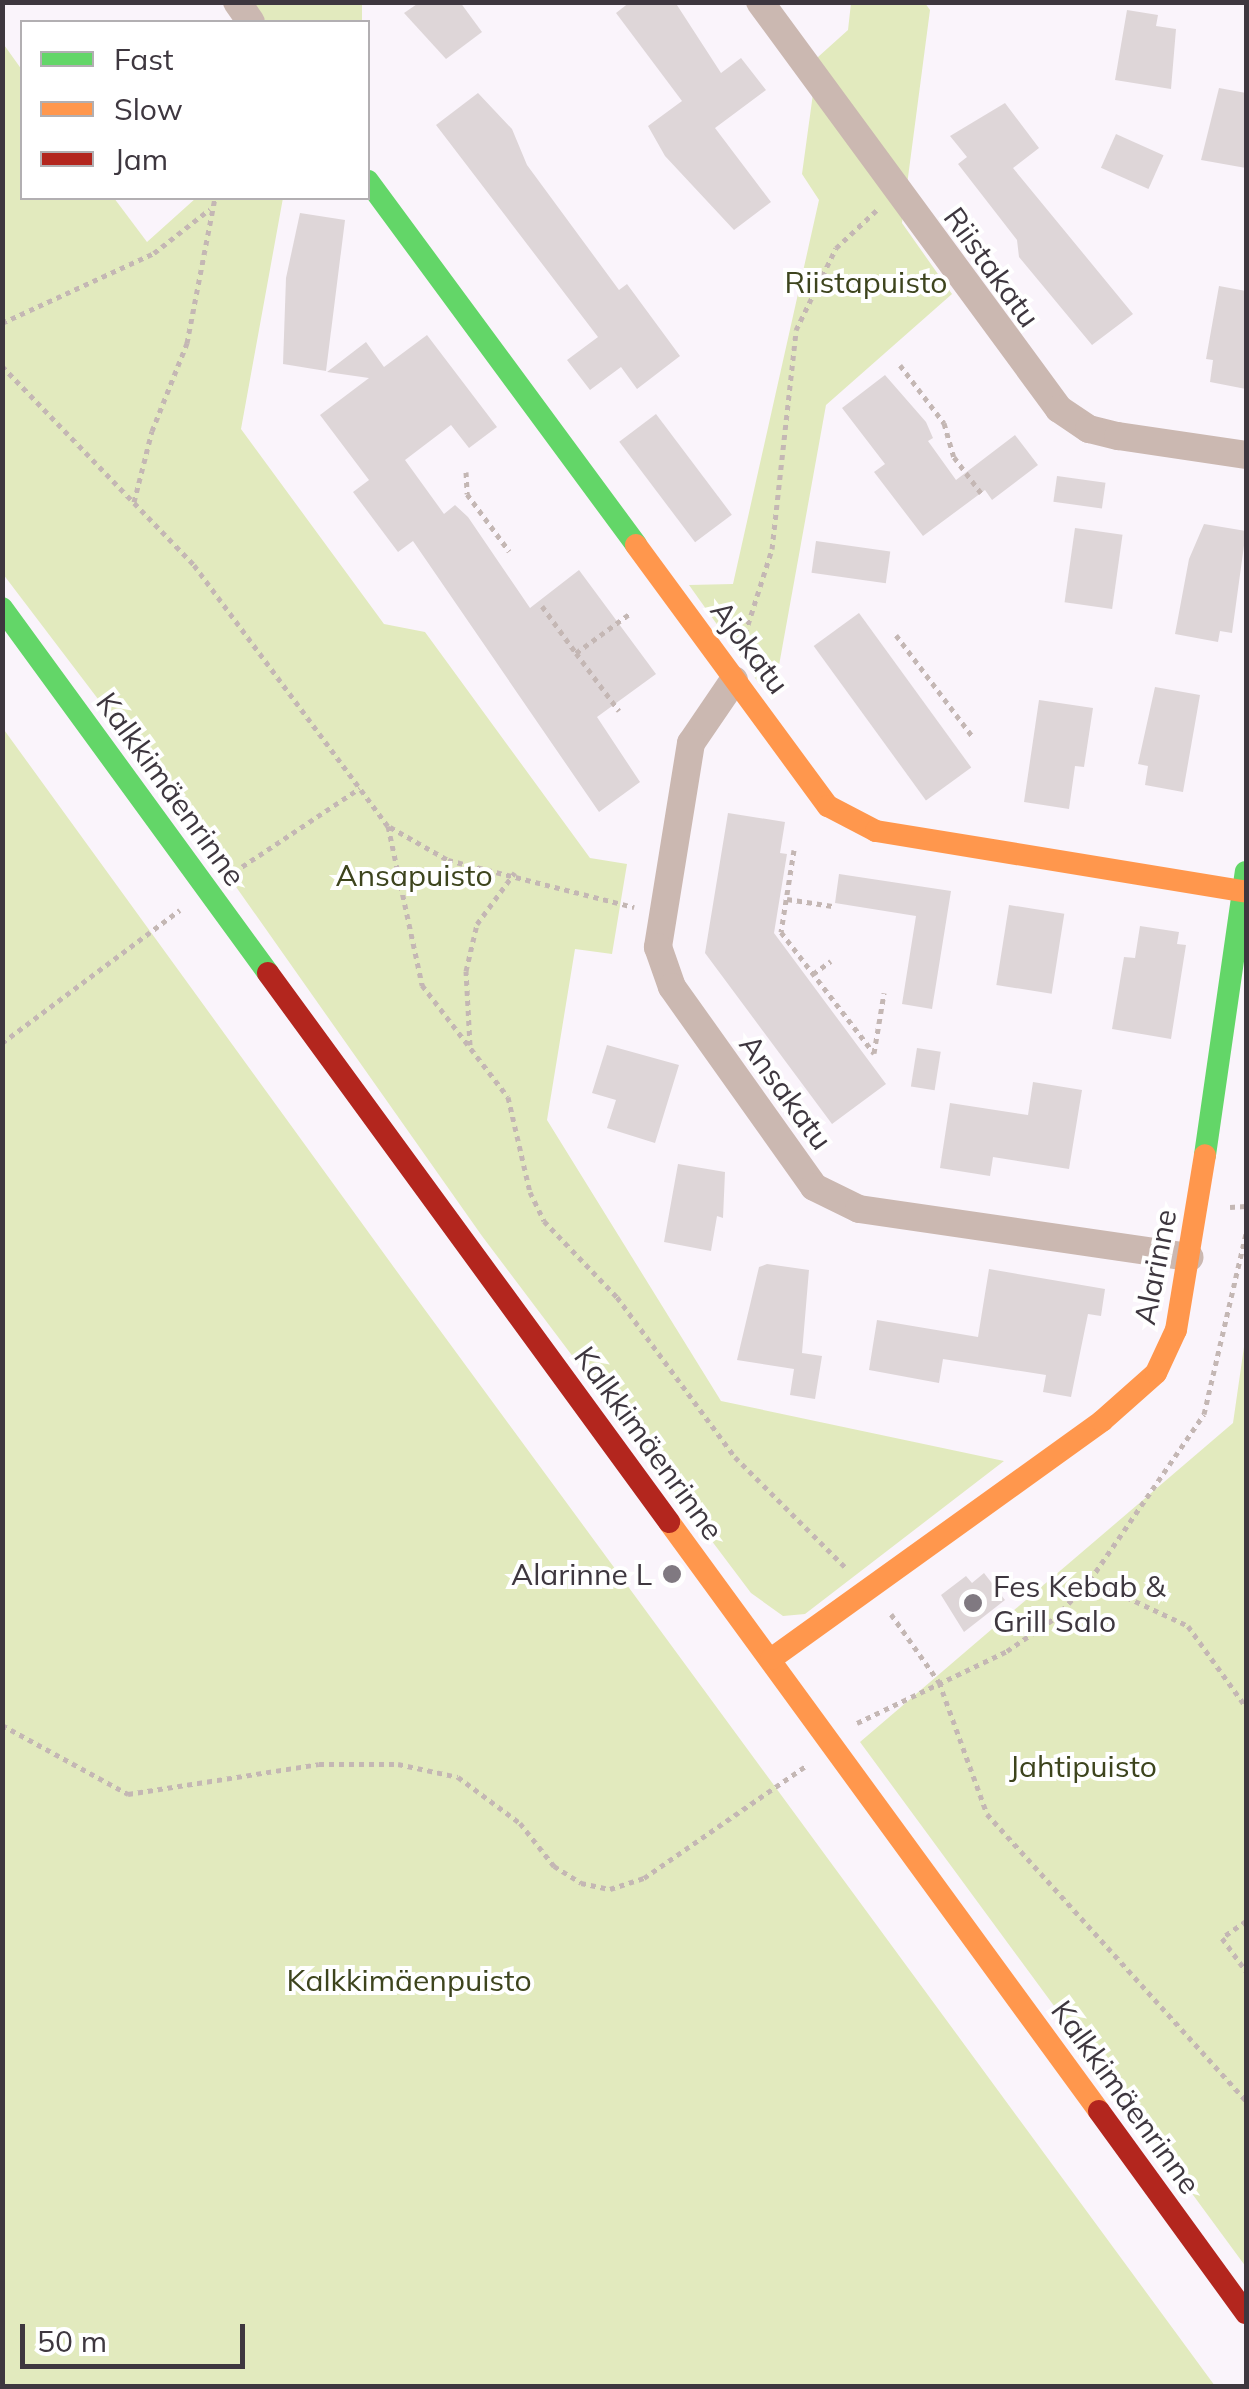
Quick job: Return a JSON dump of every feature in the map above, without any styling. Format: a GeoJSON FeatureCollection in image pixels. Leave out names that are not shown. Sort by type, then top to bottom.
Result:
{"type":"FeatureCollection","features":[{"type":"Feature","properties":{"kind":"street","name":"Riistakatu"},"geometry":{"type":"LineString","coordinates":[[760,2],[1059,409],[1089,429],[1246,455]]}},
{"type":"Feature","properties":{"kind":"street","name":"Ajokatu"},"geometry":{"type":"LineString","coordinates":[[370,184],[828,806],[852,823],[1245,882]]}},
{"type":"Feature","properties":{"kind":"street","name":"Kalkkimäenrinne"},"geometry":{"type":"LineString","coordinates":[[2,608],[1246,2313]]}},
{"type":"Feature","properties":{"kind":"street","name":"Ansakatu"},"geometry":{"type":"LineString","coordinates":[[728,672],[692,743],[660,914],[658,946],[672,987],[814,1187],[860,1209],[1190,1256]]}},
{"type":"Feature","properties":{"kind":"street","name":"Alarinne"},"geometry":{"type":"LineString","coordinates":[[770,1659],[1138,1392],[1168,1352],[1190,1256],[1245,882]]}},
{"type":"Feature","properties":{"kind":"path"},"geometry":{"type":"LineString","coordinates":[[728,672],[745,634],[772,549],[796,330],[809,294],[836,248],[900,194]]}},
{"type":"Feature","properties":{"kind":"path"},"geometry":{"type":"LineString","coordinates":[[134,502],[152,430],[187,344],[215,200]]}},
{"type":"Feature","properties":{"kind":"path"},"geometry":{"type":"LineString","coordinates":[[2,323],[154,253],[213,207]]}},
{"type":"Feature","properties":{"kind":"path"},"geometry":{"type":"LineString","coordinates":[[900,364],[944,422],[954,457],[980,493]]}},
{"type":"Feature","properties":{"kind":"path"},"geometry":{"type":"LineString","coordinates":[[2,366],[134,502],[247,631],[299,712],[388,826],[448,860],[515,872],[660,914]]}},
{"type":"Feature","properties":{"kind":"path"},"geometry":{"type":"LineString","coordinates":[[466,472],[466,494],[508,551]]}},
{"type":"Feature","properties":{"kind":"path"},"geometry":{"type":"LineString","coordinates":[[542,606],[619,711]]}},
{"type":"Feature","properties":{"kind":"path"},"geometry":{"type":"LineString","coordinates":[[576,653],[632,612]]}},
{"type":"Feature","properties":{"kind":"path"},"geometry":{"type":"LineString","coordinates":[[896,635],[973,737]]}},
{"type":"Feature","properties":{"kind":"path"},"geometry":{"type":"LineString","coordinates":[[388,826],[422,985],[508,1097],[530,1192],[544,1222],[617,1297],[735,1457],[870,1589],[939,1682],[987,1814],[1246,2100]]}},
{"type":"Feature","properties":{"kind":"path"},"geometry":{"type":"LineString","coordinates":[[794,850],[781,932],[874,1053],[884,992]]}},
{"type":"Feature","properties":{"kind":"path"},"geometry":{"type":"LineString","coordinates":[[471,1048],[466,971],[477,924],[515,872]]}},
{"type":"Feature","properties":{"kind":"path"},"geometry":{"type":"LineString","coordinates":[[786,899],[832,906]]}},
{"type":"Feature","properties":{"kind":"path"},"geometry":{"type":"LineString","coordinates":[[813,974],[831,960]]}},
{"type":"Feature","properties":{"kind":"path"},"geometry":{"type":"LineString","coordinates":[[2,1725],[128,1794],[319,1764],[398,1764],[458,1777],[520,1823],[554,1866],[581,1883],[610,1889],[644,1878],[779,1789],[857,1722],[1007,1650],[1056,1618],[1090,1580],[1204,1414],[1246,1234]]}},
{"type":"Feature","properties":{"kind":"path"},"geometry":{"type":"LineString","coordinates":[[1090,1580],[1188,1626],[1246,1707]]}},
{"type":"Feature","properties":{"kind":"path"},"geometry":{"type":"LineString","coordinates":[[1246,1921],[1222,1938],[1246,1971]]}},
{"type":"Feature","properties":{"kind":"green space"},"geometry":{"type":"Polygon","coordinates":[[[248,3],[362,3],[362,20],[248,20],[248,3]]]}},
{"type":"Feature","properties":{"kind":"green space","name":"Riistapuisto"},"geometry":{"type":"Polygon","coordinates":[[[851,3],[925,3],[930,10],[902,223],[952,294],[826,405],[778,671],[760,685],[689,585],[733,584],[819,200],[802,174],[818,57],[848,30],[851,3]]]}},
{"type":"Feature","properties":{"kind":"green space","name":"Ansapuisto"},"geometry":{"type":"Polygon","coordinates":[[[2,42],[20,67],[20,200],[116,200],[147,242],[194,200],[283,200],[241,429],[384,624],[425,632],[590,858],[627,864],[612,954],[575,949],[547,1120],[721,1401],[1004,1461],[805,1614],[783,1616],[751,1593],[482,1236],[177,803],[3,574],[2,42]]]}},
{"type":"Feature","properties":{"kind":"green space","name":"Kalkkimäenpuisto"},"geometry":{"type":"Polygon","coordinates":[[[2,727],[406,1284],[1215,2386],[3,2386],[2,727]]]}},
{"type":"Feature","properties":{"kind":"green space","name":"Jahtipuisto"},"geometry":{"type":"Polygon","coordinates":[[[1246,1333],[1246,2267],[860,1742],[1233,1423],[1246,1333]]]}},
{"type":"Feature","properties":{"kind":"building"},"geometry":{"type":"Polygon","coordinates":[[[420,2],[460,2],[482,32],[446,59],[404,13],[420,2]]]}},
{"type":"Feature","properties":{"kind":"building"},"geometry":{"type":"Polygon","coordinates":[[[630,2],[675,2],[721,73],[741,58],[766,90],[715,128],[771,202],[734,230],[665,156],[648,126],[682,101],[616,13],[630,2]]]}},
{"type":"Feature","properties":{"kind":"building"},"geometry":{"type":"Polygon","coordinates":[[[1127,10],[1158,15],[1156,26],[1176,29],[1171,89],[1115,80],[1127,10]]]}},
{"type":"Feature","properties":{"kind":"building"},"geometry":{"type":"Polygon","coordinates":[[[1219,88],[1246,93],[1246,168],[1201,160],[1219,88]]]}},
{"type":"Feature","properties":{"kind":"building"},"geometry":{"type":"Polygon","coordinates":[[[478,93],[512,129],[527,165],[619,290],[627,284],[680,356],[637,389],[621,367],[590,390],[567,360],[598,337],[436,125],[478,93]]]}},
{"type":"Feature","properties":{"kind":"building"},"geometry":{"type":"Polygon","coordinates":[[[1005,103],[1039,148],[1013,168],[1133,314],[1092,345],[1019,257],[1017,240],[958,164],[967,157],[950,136],[1005,103]]]}},
{"type":"Feature","properties":{"kind":"building"},"geometry":{"type":"Polygon","coordinates":[[[1116,134],[1164,155],[1148,189],[1101,168],[1116,134]]]}},
{"type":"Feature","properties":{"kind":"building"},"geometry":{"type":"Polygon","coordinates":[[[300,213],[345,220],[326,371],[283,364],[286,278],[300,213]]]}},
{"type":"Feature","properties":{"kind":"building"},"geometry":{"type":"Polygon","coordinates":[[[1219,286],[1246,291],[1246,389],[1210,382],[1213,360],[1206,359],[1219,286]]]}},
{"type":"Feature","properties":{"kind":"building"},"geometry":{"type":"Polygon","coordinates":[[[427,335],[497,427],[469,448],[451,425],[405,460],[444,514],[455,505],[468,517],[530,608],[579,570],[656,674],[597,717],[640,782],[599,812],[413,541],[398,552],[353,492],[369,480],[320,415],[369,378],[327,372],[366,342],[384,367],[427,335]]]}},
{"type":"Feature","properties":{"kind":"building"},"geometry":{"type":"Polygon","coordinates":[[[885,375],[926,422],[933,438],[928,441],[956,480],[1015,435],[1038,465],[992,500],[985,490],[923,536],[874,472],[885,464],[842,408],[885,375]]]}},
{"type":"Feature","properties":{"kind":"building"},"geometry":{"type":"Polygon","coordinates":[[[656,414],[732,515],[695,542],[619,442],[656,414]]]}},
{"type":"Feature","properties":{"kind":"building"},"geometry":{"type":"Polygon","coordinates":[[[1057,476],[1106,483],[1102,509],[1053,502],[1057,476]]]}},
{"type":"Feature","properties":{"kind":"building"},"geometry":{"type":"Polygon","coordinates":[[[1204,524],[1246,531],[1232,633],[1220,631],[1218,642],[1175,634],[1189,559],[1204,524]]]}},
{"type":"Feature","properties":{"kind":"building"},"geometry":{"type":"Polygon","coordinates":[[[1075,528],[1123,535],[1112,609],[1065,602],[1075,528]]]}},
{"type":"Feature","properties":{"kind":"building"},"geometry":{"type":"Polygon","coordinates":[[[816,541],[890,551],[886,583],[812,573],[816,541]]]}},
{"type":"Feature","properties":{"kind":"building"},"geometry":{"type":"Polygon","coordinates":[[[859,613],[971,768],[926,800],[814,646],[859,613]]]}},
{"type":"Feature","properties":{"kind":"building"},"geometry":{"type":"Polygon","coordinates":[[[1155,687],[1200,695],[1183,792],[1145,785],[1148,766],[1138,764],[1155,687]]]}},
{"type":"Feature","properties":{"kind":"building"},"geometry":{"type":"Polygon","coordinates":[[[1039,700],[1093,708],[1084,767],[1075,766],[1069,809],[1024,802],[1039,700]]]}},
{"type":"Feature","properties":{"kind":"building"},"geometry":{"type":"Polygon","coordinates":[[[728,813],[785,822],[780,853],[787,854],[774,933],[886,1084],[832,1124],[705,953],[728,813]]]}},
{"type":"Feature","properties":{"kind":"building"},"geometry":{"type":"Polygon","coordinates":[[[839,874],[951,891],[932,1009],[902,1004],[916,916],[835,903],[839,874]]]}},
{"type":"Feature","properties":{"kind":"building"},"geometry":{"type":"Polygon","coordinates":[[[1009,905],[1064,914],[1052,994],[996,985],[1009,905]]]}},
{"type":"Feature","properties":{"kind":"building"},"geometry":{"type":"Polygon","coordinates":[[[1140,926],[1179,932],[1177,944],[1186,945],[1171,1039],[1112,1029],[1124,957],[1135,958],[1140,926]]]}},
{"type":"Feature","properties":{"kind":"building"},"geometry":{"type":"Polygon","coordinates":[[[607,1045],[679,1065],[655,1143],[607,1128],[616,1100],[592,1093],[607,1045]]]}},
{"type":"Feature","properties":{"kind":"building"},"geometry":{"type":"Polygon","coordinates":[[[917,1048],[941,1052],[935,1090],[911,1087],[917,1048]]]}},
{"type":"Feature","properties":{"kind":"building"},"geometry":{"type":"Polygon","coordinates":[[[1033,1082],[1082,1090],[1069,1169],[993,1157],[990,1176],[940,1168],[950,1103],[1028,1115],[1033,1082]]]}},
{"type":"Feature","properties":{"kind":"building"},"geometry":{"type":"Polygon","coordinates":[[[678,1164],[725,1172],[723,1218],[717,1216],[711,1251],[664,1242],[678,1164]]]}},
{"type":"Feature","properties":{"kind":"building"},"geometry":{"type":"Polygon","coordinates":[[[767,1264],[809,1270],[802,1353],[822,1356],[815,1399],[790,1395],[794,1369],[737,1360],[759,1267],[767,1264]]]}},
{"type":"Feature","properties":{"kind":"building"},"geometry":{"type":"Polygon","coordinates":[[[989,1269],[1105,1289],[1101,1316],[1088,1314],[1071,1397],[1043,1392],[1046,1375],[943,1359],[939,1383],[869,1370],[877,1320],[978,1337],[989,1269]]]}},
{"type":"Feature","properties":{"kind":"building","name":"Fes Kebab & Grill Salo"},"geometry":{"type":"Polygon","coordinates":[[[984,1573],[1005,1600],[964,1632],[941,1595],[966,1576],[972,1583],[984,1573]]]}},
{"type":"Feature","properties":{"kind":"traffic: fast"},"geometry":{"type":"LineString","coordinates":[[370,184],[636,545]]}},
{"type":"Feature","properties":{"kind":"traffic: fast"},"geometry":{"type":"LineString","coordinates":[[2,608],[268,973]]}},
{"type":"Feature","properties":{"kind":"traffic: fast"},"geometry":{"type":"LineString","coordinates":[[1205,1155],[1246,872]]}},
{"type":"Feature","properties":{"kind":"traffic: slow"},"geometry":{"type":"LineString","coordinates":[[636,545],[828,806],[876,831],[1244,891]]}},
{"type":"Feature","properties":{"kind":"traffic: slow"},"geometry":{"type":"LineString","coordinates":[[771,1659],[1102,1421],[1156,1373],[1176,1330],[1205,1155]]}},
{"type":"Feature","properties":{"kind":"traffic: slow"},"geometry":{"type":"LineString","coordinates":[[669,1522],[1099,2111]]}},
{"type":"Feature","properties":{"kind":"traffic: jam"},"geometry":{"type":"LineString","coordinates":[[268,973],[669,1522]]}},
{"type":"Feature","properties":{"kind":"traffic: jam"},"geometry":{"type":"LineString","coordinates":[[1099,2111],[1246,2313]]}},
{"type":"Feature","properties":{"kind":"place","name":"Alarinne L"},"geometry":{"type":"Point","coordinates":[672,1574]}},
{"type":"Feature","properties":{"kind":"place","name":"Fes Kebab & Grill Salo"},"geometry":{"type":"Point","coordinates":[973,1603]}}]}
